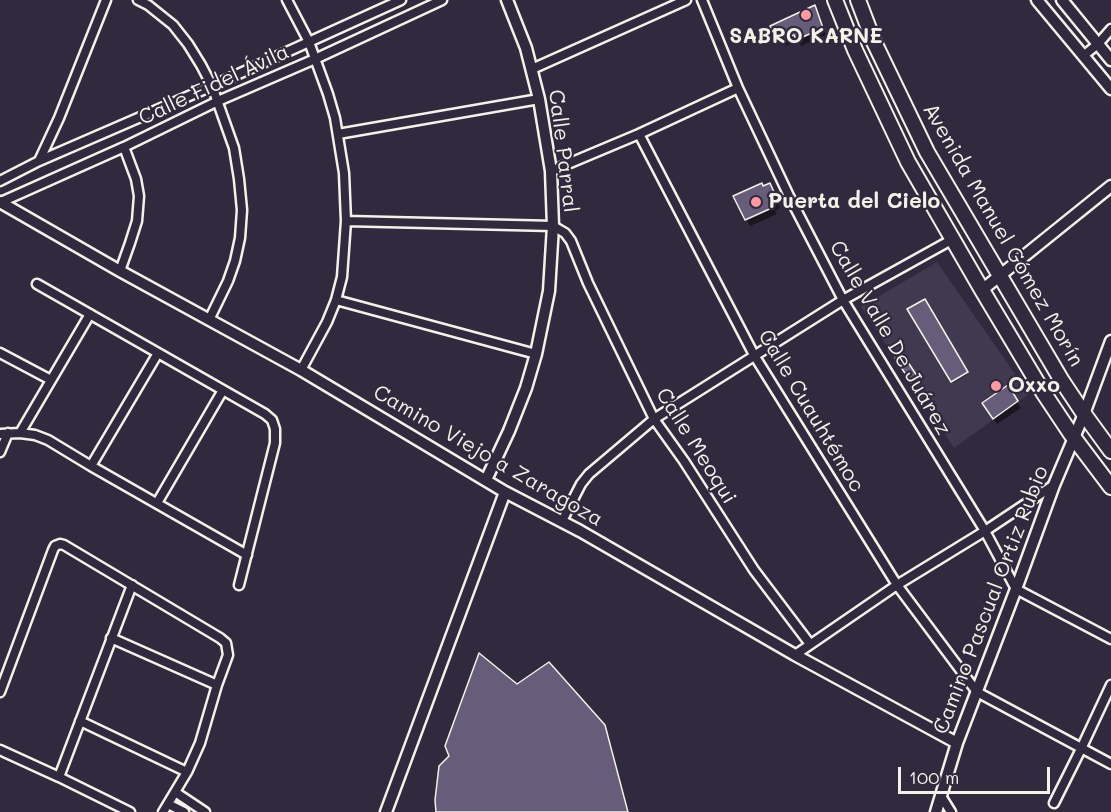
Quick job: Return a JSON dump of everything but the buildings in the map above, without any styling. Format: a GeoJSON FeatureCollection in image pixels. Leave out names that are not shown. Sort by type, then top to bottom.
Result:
{"type":"FeatureCollection","features":[{"type":"Feature","properties":{"kind":"main road","name":"Avenida Manuel Gómez Morín"},"geometry":{"type":"LineString","coordinates":[[835,0],[855,50],[908,162],[1043,392],[1111,487]]}},
{"type":"Feature","properties":{"kind":"main road","name":"Avenida Manuel Gómez Morín"},"geometry":{"type":"LineString","coordinates":[[858,0],[874,42],[927,152],[1062,381],[1111,451]]}},
{"type":"Feature","properties":{"kind":"street"},"geometry":{"type":"LineString","coordinates":[[39,161],[59,118],[106,0]]}},
{"type":"Feature","properties":{"kind":"street"},"geometry":{"type":"LineString","coordinates":[[138,0],[173,25],[201,64],[219,101],[234,148],[242,210],[240,238],[235,261],[209,320]]}},
{"type":"Feature","properties":{"kind":"street"},"geometry":{"type":"LineString","coordinates":[[287,0],[309,42],[328,94],[338,134],[344,173],[346,220],[342,277],[336,300],[301,370]]}},
{"type":"Feature","properties":{"kind":"street","name":"Calle Fidel Ávila"},"geometry":{"type":"LineString","coordinates":[[0,181],[39,161],[401,0]]}},
{"type":"Feature","properties":{"kind":"street","name":"Calle Fidel Ávila"},"geometry":{"type":"LineString","coordinates":[[0,202],[442,0]]}},
{"type":"Feature","properties":{"kind":"street","name":"Calle Parral"},"geometry":{"type":"LineString","coordinates":[[486,480],[509,431],[526,388],[536,354],[549,291],[553,226],[551,171],[539,99],[526,48],[507,0]]}},
{"type":"Feature","properties":{"kind":"street"},"geometry":{"type":"LineString","coordinates":[[532,69],[686,0]]}},
{"type":"Feature","properties":{"kind":"street","name":"Calle Valle De Juárez"},"geometry":{"type":"LineString","coordinates":[[702,0],[738,88],[789,196],[843,300],[985,531],[1016,589]]}},
{"type":"Feature","properties":{"kind":"street"},"geometry":{"type":"LineString","coordinates":[[1037,0],[1111,89]]}},
{"type":"Feature","properties":{"kind":"street"},"geometry":{"type":"LineString","coordinates":[[1062,0],[1111,60]]}},
{"type":"Feature","properties":{"kind":"street"},"geometry":{"type":"LineString","coordinates":[[1083,56],[1111,29]]}},
{"type":"Feature","properties":{"kind":"street"},"geometry":{"type":"LineString","coordinates":[[551,171],[639,134],[738,88]]}},
{"type":"Feature","properties":{"kind":"street"},"geometry":{"type":"LineString","coordinates":[[338,134],[539,99]]}},
{"type":"Feature","properties":{"kind":"street","name":"Calle Cuauhtémoc"},"geometry":{"type":"LineString","coordinates":[[639,134],[754,355],[897,585],[976,692]]}},
{"type":"Feature","properties":{"kind":"street"},"geometry":{"type":"LineString","coordinates":[[120,271],[136,220],[139,196],[124,147]]}},
{"type":"Feature","properties":{"kind":"street"},"geometry":{"type":"LineString","coordinates":[[982,290],[1111,186]]}},
{"type":"Feature","properties":{"kind":"street","name":"Camino Viejo a Zaragoza"},"geometry":{"type":"LineString","coordinates":[[0,202],[301,370],[505,492],[562,521],[795,655],[957,743]]}},
{"type":"Feature","properties":{"kind":"street"},"geometry":{"type":"LineString","coordinates":[[346,220],[553,226]]}},
{"type":"Feature","properties":{"kind":"street","name":"Calle Meoqui"},"geometry":{"type":"LineString","coordinates":[[553,226],[565,233],[571,241],[588,283],[654,419],[684,461],[754,570],[810,644]]}},
{"type":"Feature","properties":{"kind":"street"},"geometry":{"type":"LineString","coordinates":[[562,521],[581,484],[589,474],[654,419],[843,300],[953,239]]}},
{"type":"Feature","properties":{"kind":"street"},"geometry":{"type":"LineString","coordinates":[[37,284],[265,414],[274,423],[275,443],[239,585]]}},
{"type":"Feature","properties":{"kind":"street"},"geometry":{"type":"LineString","coordinates":[[336,300],[536,354]]}},
{"type":"Feature","properties":{"kind":"street"},"geometry":{"type":"LineString","coordinates":[[20,433],[90,314]]}},
{"type":"Feature","properties":{"kind":"street","name":"Camino Pascual Ortiz Rubio"},"geometry":{"type":"LineString","coordinates":[[936,812],[957,743],[1111,341]]}},
{"type":"Feature","properties":{"kind":"street"},"geometry":{"type":"LineString","coordinates":[[0,353],[51,380]]}},
{"type":"Feature","properties":{"kind":"street"},"geometry":{"type":"LineString","coordinates":[[91,466],[158,353]]}},
{"type":"Feature","properties":{"kind":"street"},"geometry":{"type":"LineString","coordinates":[[157,504],[223,390]]}},
{"type":"Feature","properties":{"kind":"street"},"geometry":{"type":"LineString","coordinates":[[0,452],[4,434],[35,435],[48,440],[247,555]]}},
{"type":"Feature","properties":{"kind":"street"},"geometry":{"type":"LineString","coordinates":[[795,655],[897,585],[1054,485]]}},
{"type":"Feature","properties":{"kind":"street"},"geometry":{"type":"LineString","coordinates":[[386,812],[505,492]]}},
{"type":"Feature","properties":{"kind":"street"},"geometry":{"type":"LineString","coordinates":[[0,692],[55,546],[60,544],[220,638],[226,643],[228,654],[200,744],[187,772],[163,812]]}},
{"type":"Feature","properties":{"kind":"street"},"geometry":{"type":"LineString","coordinates":[[58,777],[132,585]]}},
{"type":"Feature","properties":{"kind":"street"},"geometry":{"type":"LineString","coordinates":[[1016,589],[1111,639]]}},
{"type":"Feature","properties":{"kind":"street"},"geometry":{"type":"LineString","coordinates":[[111,638],[217,685]]}},
{"type":"Feature","properties":{"kind":"street"},"geometry":{"type":"LineString","coordinates":[[1054,803],[1111,685]]}},
{"type":"Feature","properties":{"kind":"street"},"geometry":{"type":"LineString","coordinates":[[976,692],[1111,764]]}},
{"type":"Feature","properties":{"kind":"street"},"geometry":{"type":"LineString","coordinates":[[80,722],[187,772]]}},
{"type":"Feature","properties":{"kind":"street"},"geometry":{"type":"LineString","coordinates":[[0,750],[130,812]]}},
{"type":"Feature","properties":{"kind":"street"},"geometry":{"type":"LineString","coordinates":[[175,792],[205,812]]}},
{"type":"Feature","properties":{"kind":"street"},"geometry":{"type":"LineString","coordinates":[[941,796],[951,812]]}},
{"type":"Feature","properties":{"kind":"street"},"geometry":{"type":"LineString","coordinates":[[168,804],[184,812]]}},
{"type":"Feature","properties":{"kind":"shaded area"},"geometry":{"type":"Polygon","coordinates":[[[937,262],[1029,394],[954,448],[861,307],[937,262]]]}},
{"type":"Feature","properties":{"kind":"place","name":"SABRO KARNE"},"geometry":{"type":"Point","coordinates":[806,15]}},
{"type":"Feature","properties":{"kind":"place","name":"Puerta del Cielo"},"geometry":{"type":"Point","coordinates":[756,202]}},
{"type":"Feature","properties":{"kind":"place","name":"Oxxo"},"geometry":{"type":"Point","coordinates":[996,386]}}]}
